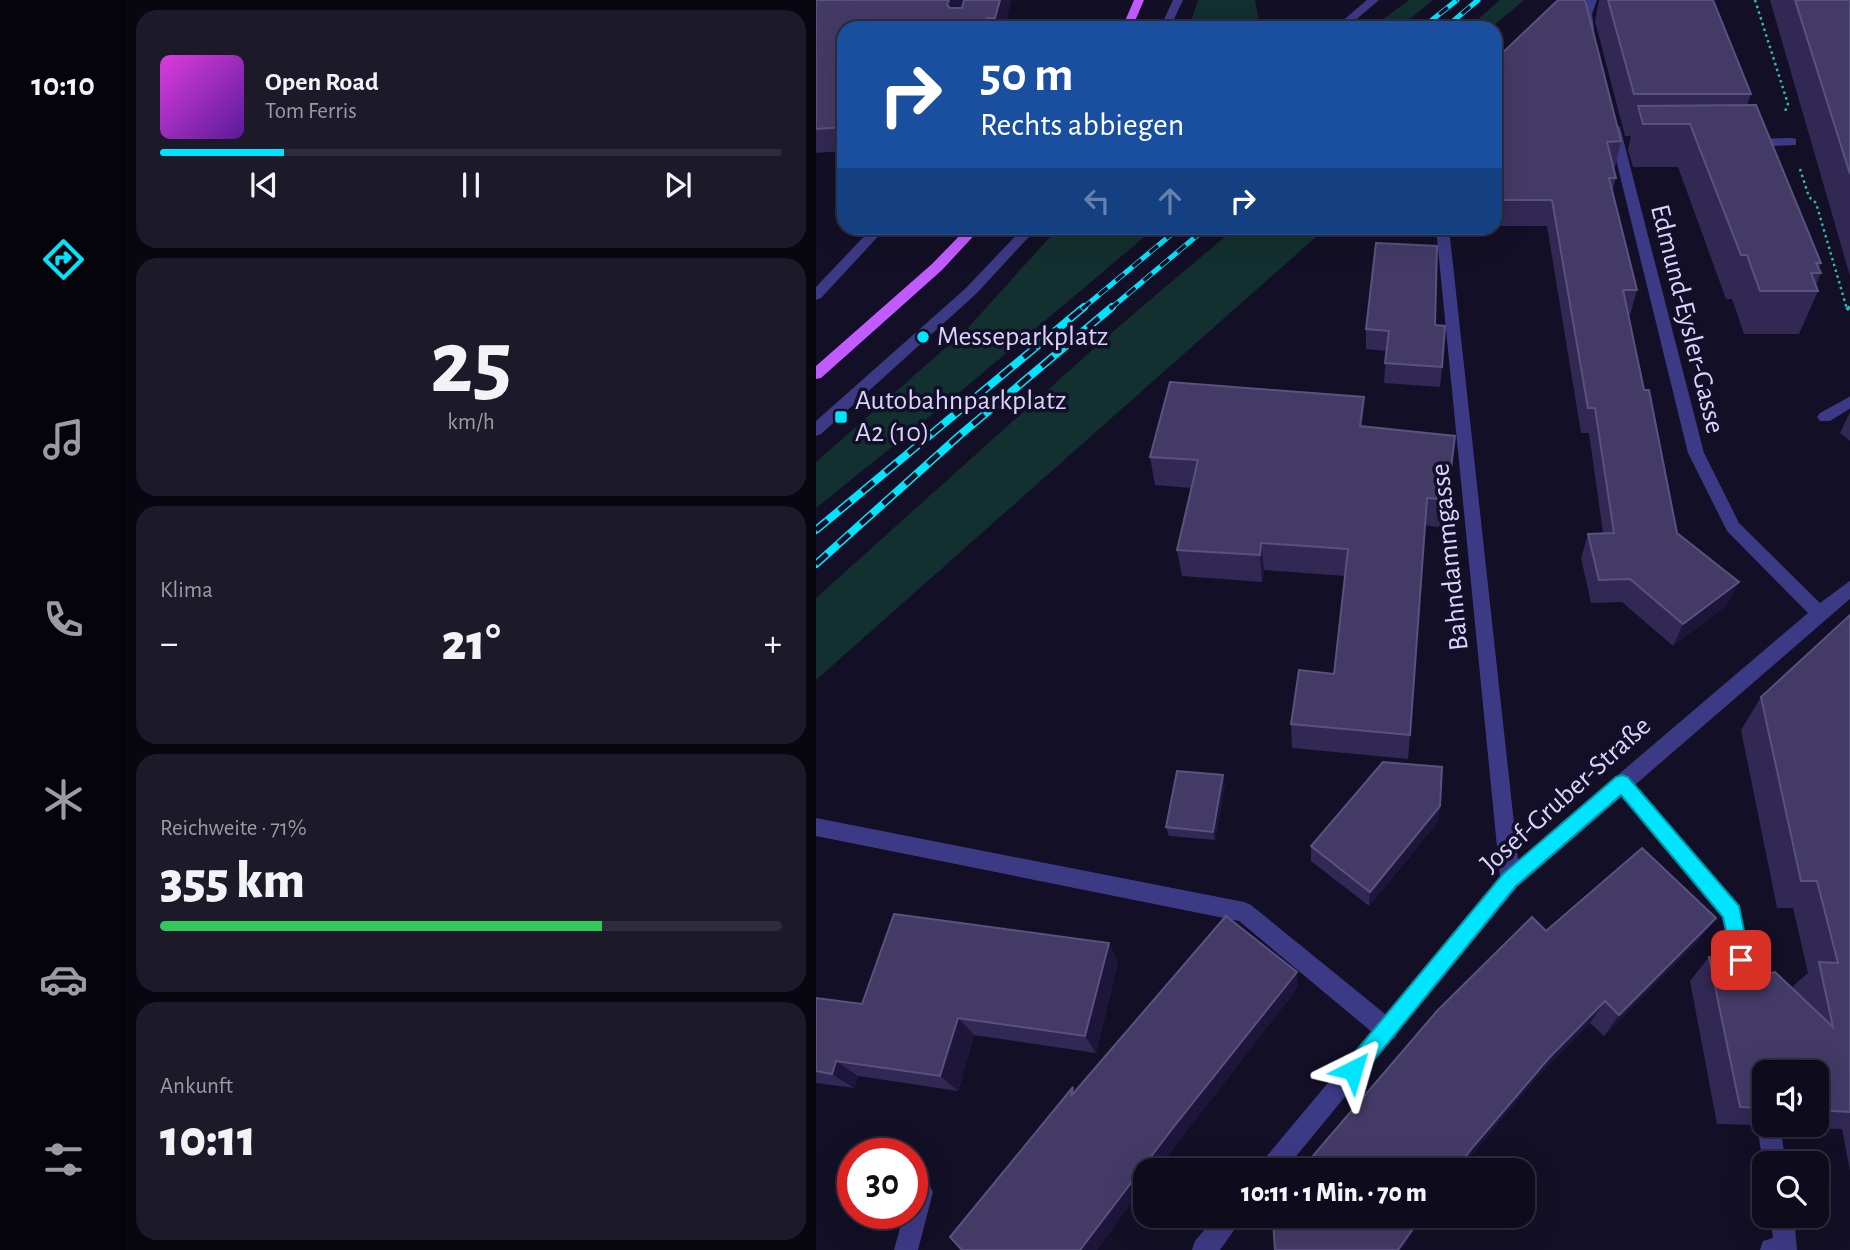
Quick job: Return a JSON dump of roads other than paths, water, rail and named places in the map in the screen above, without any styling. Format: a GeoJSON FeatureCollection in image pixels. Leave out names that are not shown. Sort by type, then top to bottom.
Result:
{"type":"FeatureCollection","features":[{"type":"Feature","properties":{"kind":"main road"},"geometry":{"type":"LineString","coordinates":[[1130,21],[1139,0]]}},
{"type":"Feature","properties":{"kind":"main road"},"geometry":{"type":"LineString","coordinates":[[816,374],[937,267],[967,235]]}},
{"type":"Feature","properties":{"kind":"street"},"geometry":{"type":"LineString","coordinates":[[1168,21],[1178,0]]}},
{"type":"Feature","properties":{"kind":"street"},"geometry":{"type":"LineString","coordinates":[[1348,21],[1374,0]]}},
{"type":"Feature","properties":{"kind":"street"},"geometry":{"type":"LineString","coordinates":[[1592,0],[1587,6],[1586,16],[1592,42]]}},
{"type":"Feature","properties":{"kind":"street","name":"Edmund-Eysler-Gasse"},"geometry":{"type":"LineString","coordinates":[[1612,118],[1625,143],[1696,453],[1733,527],[1819,613]]}},
{"type":"Feature","properties":{"kind":"street"},"geometry":{"type":"LineString","coordinates":[[1738,143],[1792,142]]}},
{"type":"Feature","properties":{"kind":"street"},"geometry":{"type":"LineString","coordinates":[[816,295],[872,235]]}},
{"type":"Feature","properties":{"kind":"street"},"geometry":{"type":"LineString","coordinates":[[816,429],[971,291],[1023,235]]}},
{"type":"Feature","properties":{"kind":"street","name":"Bahndammgasse"},"geometry":{"type":"LineString","coordinates":[[1443,235],[1510,880]]}},
{"type":"Feature","properties":{"kind":"street"},"geometry":{"type":"LineString","coordinates":[[1825,417],[1850,401]]}},
{"type":"Feature","properties":{"kind":"street","name":"Josef-Gruber-Straße"},"geometry":{"type":"LineString","coordinates":[[1280,1158],[1510,880],[1850,587]]}},
{"type":"Feature","properties":{"kind":"street"},"geometry":{"type":"LineString","coordinates":[[1622,783],[1732,913],[1745,984]]}},
{"type":"Feature","properties":{"kind":"street"},"geometry":{"type":"LineString","coordinates":[[816,827],[1244,912],[1386,1030]]}},
{"type":"Feature","properties":{"kind":"street"},"geometry":{"type":"LineString","coordinates":[[1204,1250],[1222,1228]]}},
{"type":"Feature","properties":{"kind":"street"},"geometry":{"type":"LineString","coordinates":[[1772,1250],[1786,1246],[1784,1228]]}},
{"type":"Feature","properties":{"kind":"street"},"geometry":{"type":"LineString","coordinates":[[906,1250],[911,1229]]}},
{"type":"Feature","properties":{"kind":"railway"},"geometry":{"type":"LineString","coordinates":[[1431,21],[1457,0]]}},
{"type":"Feature","properties":{"kind":"railway"},"geometry":{"type":"LineString","coordinates":[[1453,21],[1478,0]]}},
{"type":"Feature","properties":{"kind":"railway"},"geometry":{"type":"LineString","coordinates":[[1082,309],[1171,235]]}},
{"type":"Feature","properties":{"kind":"railway"},"geometry":{"type":"LineString","coordinates":[[1110,309],[1198,235]]}},
{"type":"Feature","properties":{"kind":"railway"},"geometry":{"type":"LineString","coordinates":[[816,530],[1084,307]]}},
{"type":"Feature","properties":{"kind":"railway"},"geometry":{"type":"LineString","coordinates":[[816,564],[960,435],[1112,307]]}},
{"type":"Feature","properties":{"kind":"place","name":"Messeparkplatz"},"geometry":{"type":"Point","coordinates":[923,337]}},
{"type":"Feature","properties":{"kind":"place","name":"Autobahnparkplatz A2 (10)"},"geometry":{"type":"Point","coordinates":[841,417]}}]}
